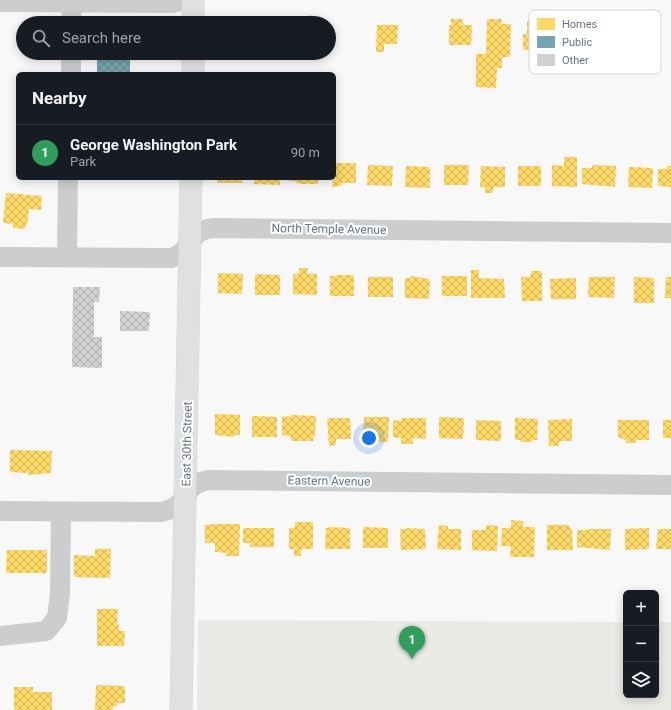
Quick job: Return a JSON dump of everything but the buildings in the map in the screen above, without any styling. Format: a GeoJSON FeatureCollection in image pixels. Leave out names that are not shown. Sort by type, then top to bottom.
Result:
{"type":"FeatureCollection","features":[{"type":"Feature","properties":{"kind":"main road"},"geometry":{"type":"LineString","coordinates":[[193,16],[194,0]]}},
{"type":"Feature","properties":{"kind":"main road"},"geometry":{"type":"LineString","coordinates":[[193,60],[193,72]]}},
{"type":"Feature","properties":{"kind":"main road","name":"East 30th Street"},"geometry":{"type":"LineString","coordinates":[[181,710],[191,180]]}},
{"type":"Feature","properties":{"kind":"street"},"geometry":{"type":"LineString","coordinates":[[0,2],[172,3],[183,0]]}},
{"type":"Feature","properties":{"kind":"street"},"geometry":{"type":"LineString","coordinates":[[71,3],[72,16]]}},
{"type":"Feature","properties":{"kind":"street"},"geometry":{"type":"LineString","coordinates":[[70,72],[71,60]]}},
{"type":"Feature","properties":{"kind":"street"},"geometry":{"type":"LineString","coordinates":[[67,257],[68,180]]}},
{"type":"Feature","properties":{"kind":"street","name":"North Temple Avenue"},"geometry":{"type":"LineString","coordinates":[[0,257],[171,258],[185,251],[191,239],[200,231],[214,228],[671,233]]}},
{"type":"Feature","properties":{"kind":"street","name":"Eastern Avenue"},"geometry":{"type":"LineString","coordinates":[[0,511],[168,511],[180,505],[186,492],[198,483],[209,480],[671,485]]}},
{"type":"Feature","properties":{"kind":"street"},"geometry":{"type":"LineString","coordinates":[[0,636],[46,631],[57,618],[60,593],[61,512]]}},
{"type":"Feature","properties":{"kind":"shaded area"},"geometry":{"type":"Polygon","coordinates":[[[198,620],[623,622],[623,698],[659,698],[659,622],[671,622],[671,710],[197,710],[198,620]]]}},
{"type":"Feature","properties":{"kind":"place","name":"George Washington Park"},"geometry":{"type":"Point","coordinates":[412,659]}}]}
